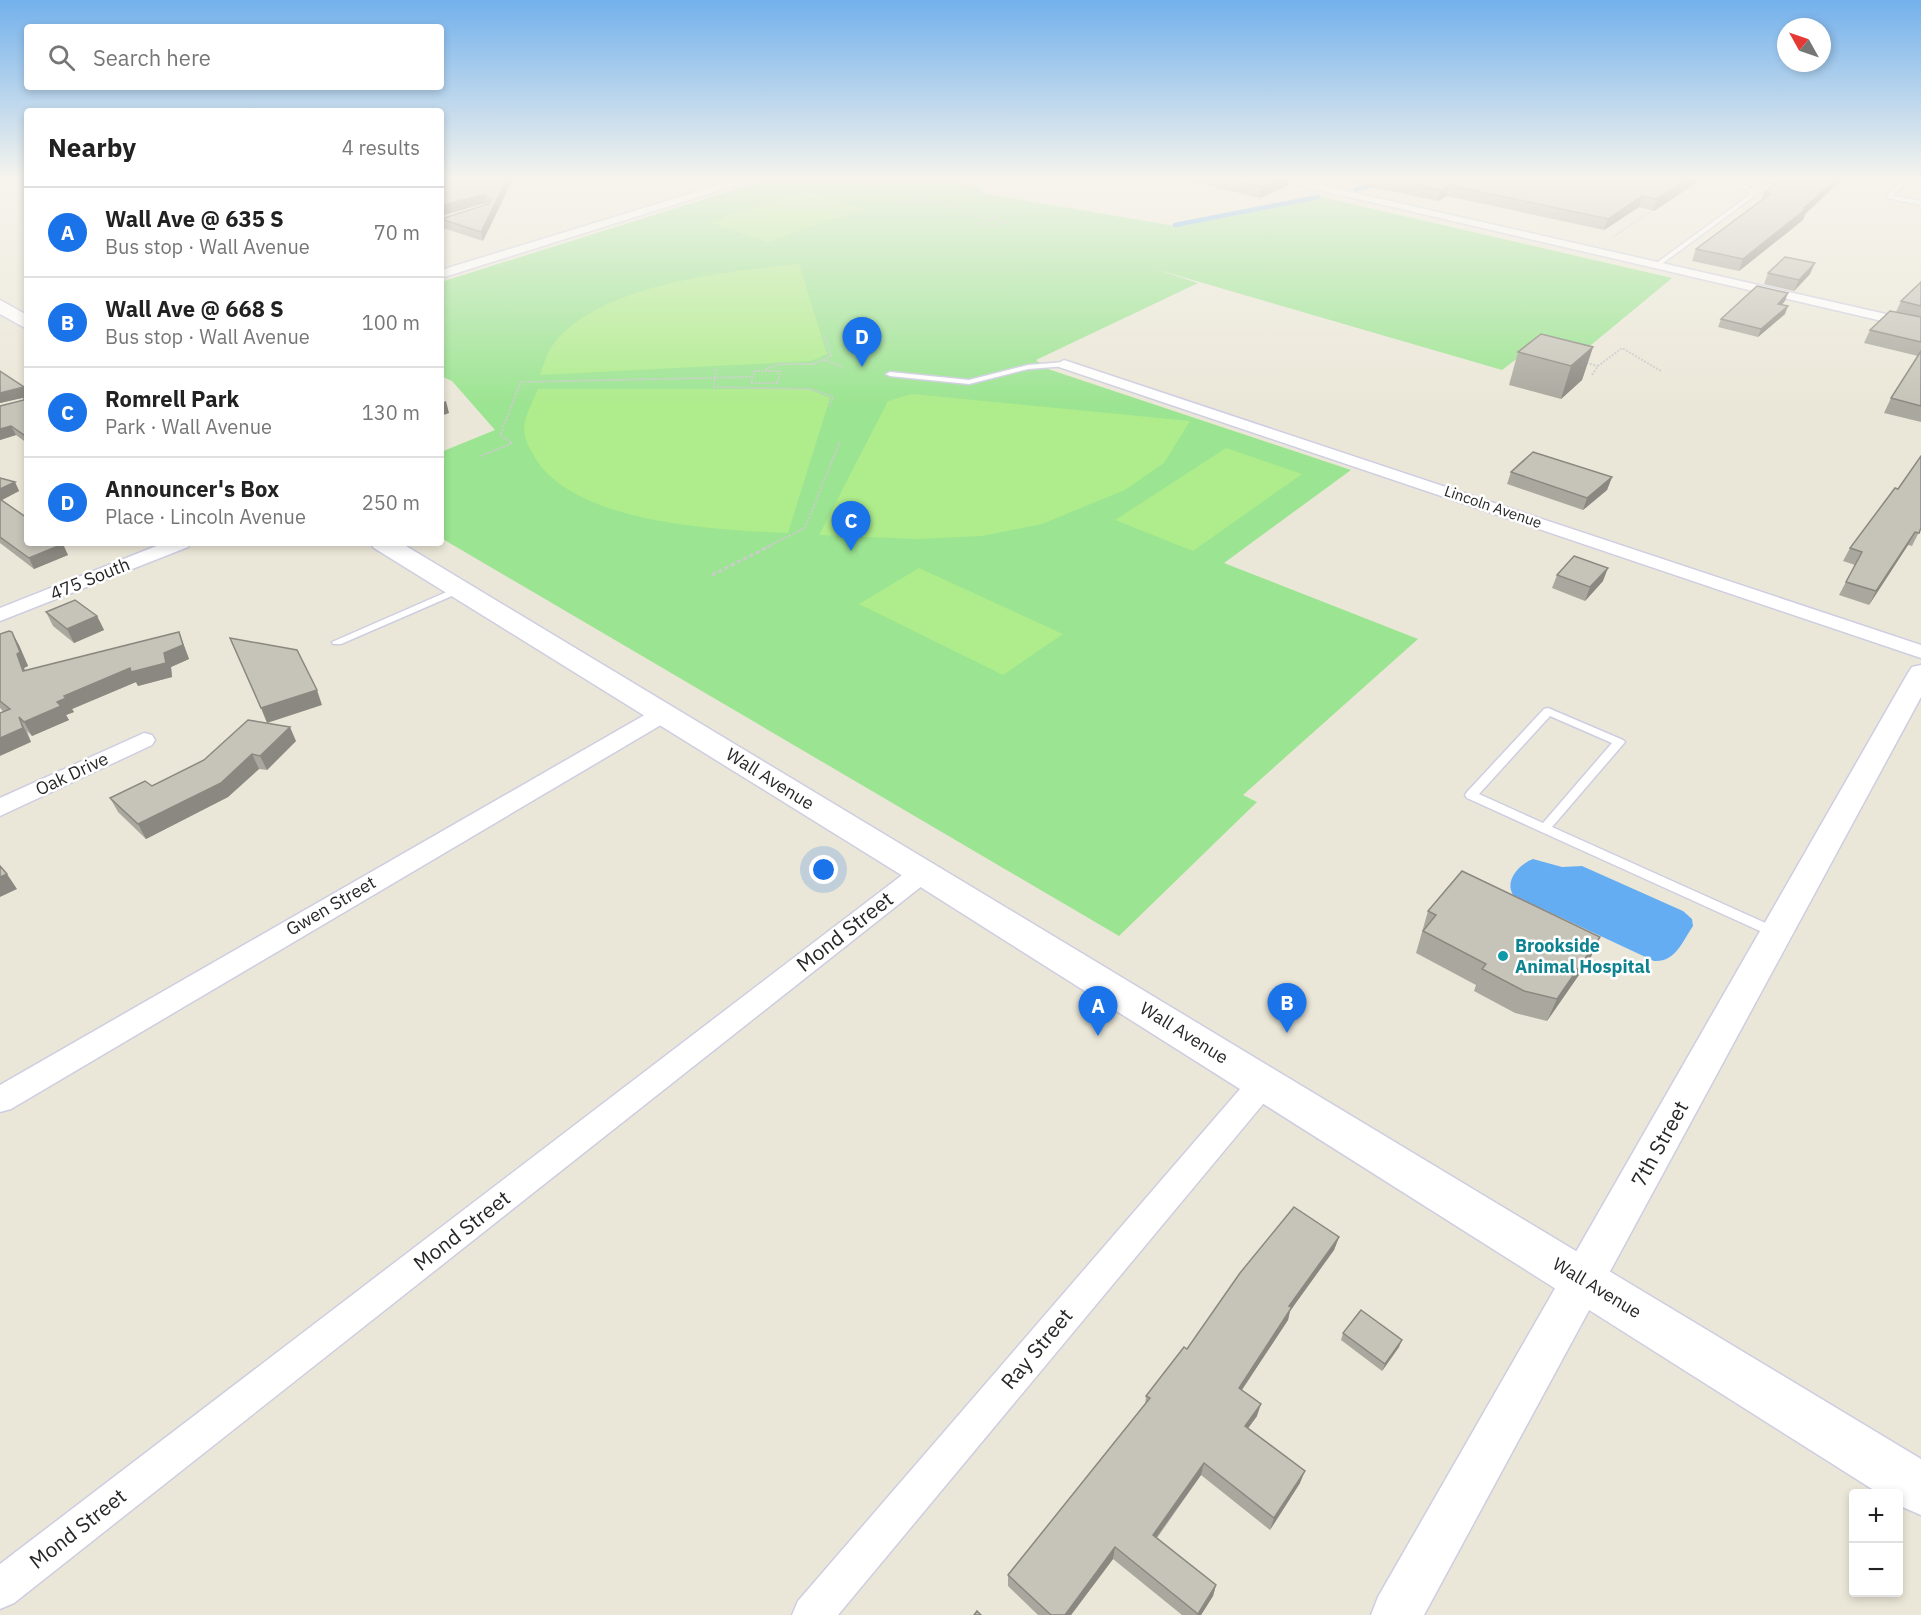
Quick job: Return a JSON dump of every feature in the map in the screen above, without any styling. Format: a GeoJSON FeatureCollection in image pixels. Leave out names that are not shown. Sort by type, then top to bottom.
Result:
{"type":"FeatureCollection","features":[{"type":"Feature","properties":{"kind":"main road"},"geometry":{"type":"LineString","coordinates":[[0,306],[24,321]]}},
{"type":"Feature","properties":{"kind":"main road","name":"Wall Avenue"},"geometry":{"type":"LineString","coordinates":[[388,546],[923,872],[1921,1489]]}},
{"type":"Feature","properties":{"kind":"street"},"geometry":{"type":"LineString","coordinates":[[444,273],[505,254]]}},
{"type":"Feature","properties":{"kind":"street"},"geometry":{"type":"LineString","coordinates":[[1610,254],[1921,326]]}},
{"type":"Feature","properties":{"kind":"street","name":"Lincoln Avenue"},"geometry":{"type":"LineString","coordinates":[[1064,364],[1921,652]]}},
{"type":"Feature","properties":{"kind":"street","name":"475 South"},"geometry":{"type":"LineString","coordinates":[[0,615],[172,546]]}},
{"type":"Feature","properties":{"kind":"street","name":"7th Street"},"geometry":{"type":"LineString","coordinates":[[1396,1615],[1921,673]]}},
{"type":"Feature","properties":{"kind":"street","name":"Gwen Street"},"geometry":{"type":"LineString","coordinates":[[0,1100],[663,714]]}},
{"type":"Feature","properties":{"kind":"street","name":"Oak Drive"},"geometry":{"type":"LineString","coordinates":[[0,808],[144,740]]}},
{"type":"Feature","properties":{"kind":"street","name":"Mond Street"},"geometry":{"type":"LineString","coordinates":[[0,1589],[923,872]]}},
{"type":"Feature","properties":{"kind":"street","name":"Ray Street"},"geometry":{"type":"LineString","coordinates":[[812,1615],[1263,1083]]}},
{"type":"Feature","properties":{"kind":"lane"},"geometry":{"type":"LineString","coordinates":[[1657,265],[1672,254]]}},
{"type":"Feature","properties":{"kind":"lane"},"geometry":{"type":"LineString","coordinates":[[890,374],[969,382],[1028,367],[1064,364]]}},
{"type":"Feature","properties":{"kind":"lane"},"geometry":{"type":"LineString","coordinates":[[337,642],[458,590]]}},
{"type":"Feature","properties":{"kind":"lane"},"geometry":{"type":"LineString","coordinates":[[1545,829],[1618,742],[1548,711],[1471,795],[1545,829],[1777,934]]}},
{"type":"Feature","properties":{"kind":"path"},"geometry":{"type":"LineString","coordinates":[[761,371],[779,364],[814,364],[831,356],[824,334]]}},
{"type":"Feature","properties":{"kind":"path"},"geometry":{"type":"LineString","coordinates":[[1592,375],[1598,366],[1622,348],[1661,371]]}},
{"type":"Feature","properties":{"kind":"path"},"geometry":{"type":"LineString","coordinates":[[824,360],[843,367]]}},
{"type":"Feature","properties":{"kind":"path"},"geometry":{"type":"LineString","coordinates":[[1582,362],[1598,366]]}},
{"type":"Feature","properties":{"kind":"path"},"geometry":{"type":"LineString","coordinates":[[716,369],[714,387],[812,389],[833,397],[829,407]]}},
{"type":"Feature","properties":{"kind":"path"},"geometry":{"type":"LineString","coordinates":[[754,371],[761,371],[780,371],[778,383],[751,383],[754,371]]}},
{"type":"Feature","properties":{"kind":"path"},"geometry":{"type":"LineString","coordinates":[[481,456],[512,443],[500,435],[521,382],[752,377]]}},
{"type":"Feature","properties":{"kind":"path"},"geometry":{"type":"LineString","coordinates":[[768,383],[783,388]]}},
{"type":"Feature","properties":{"kind":"path"},"geometry":{"type":"LineString","coordinates":[[712,575],[805,528],[840,441]]}},
{"type":"Feature","properties":{"kind":"green space"},"geometry":{"type":"Polygon","coordinates":[[[529,254],[1570,254],[1672,278],[1562,369],[1519,357],[1502,370],[1155,269],[1198,283],[1036,360],[1045,368],[1351,470],[1224,563],[1418,639],[1243,795],[1257,802],[1119,936],[444,540],[444,451],[495,430],[452,381],[444,377],[444,281],[529,254]]]}},
{"type":"Feature","properties":{"kind":"green space"},"geometry":{"type":"Polygon","coordinates":[[[799,264],[827,354],[811,361],[540,375],[555,342],[576,322],[604,306],[635,293],[704,276],[799,264]]]}},
{"type":"Feature","properties":{"kind":"green space"},"geometry":{"type":"Polygon","coordinates":[[[538,389],[808,389],[830,398],[788,533],[725,529],[651,519],[615,510],[582,497],[555,480],[535,458],[528,444],[524,428],[538,389]]]}},
{"type":"Feature","properties":{"kind":"green space"},"geometry":{"type":"Polygon","coordinates":[[[912,394],[1190,421],[1164,463],[1125,490],[1042,524],[982,536],[917,539],[819,535],[888,401],[912,394]]]}},
{"type":"Feature","properties":{"kind":"green space"},"geometry":{"type":"Polygon","coordinates":[[[1226,448],[1302,474],[1193,551],[1115,520],[1226,448]]]}},
{"type":"Feature","properties":{"kind":"green space"},"geometry":{"type":"Polygon","coordinates":[[[919,568],[1063,634],[1003,675],[859,604],[919,568]]]}},
{"type":"Feature","properties":{"kind":"water"},"geometry":{"type":"Polygon","coordinates":[[[1533,859],[1562,867],[1582,866],[1683,911],[1692,919],[1693,926],[1673,955],[1654,961],[1513,895],[1510,884],[1512,878],[1523,865],[1533,859]]]}},
{"type":"Feature","properties":{"kind":"building"},"geometry":{"type":"Polygon","coordinates":[[[1721,254],[1749,254],[1743,259],[1721,254]]]}},
{"type":"Feature","properties":{"kind":"building"},"geometry":{"type":"Polygon","coordinates":[[[1785,257],[1815,263],[1799,280],[1768,273],[1785,257]]]}},
{"type":"Feature","properties":{"kind":"building"},"geometry":{"type":"Polygon","coordinates":[[[1921,282],[1921,306],[1901,301],[1921,282]]]}},
{"type":"Feature","properties":{"kind":"building"},"geometry":{"type":"Polygon","coordinates":[[[1757,286],[1788,293],[1778,304],[1788,306],[1761,329],[1721,319],[1757,286]]]}},
{"type":"Feature","properties":{"kind":"building"},"geometry":{"type":"Polygon","coordinates":[[[1890,311],[1921,317],[1921,342],[1870,330],[1890,311]]]}},
{"type":"Feature","properties":{"kind":"building"},"geometry":{"type":"Polygon","coordinates":[[[1541,334],[1593,347],[1571,366],[1518,352],[1541,334]]]}},
{"type":"Feature","properties":{"kind":"building"},"geometry":{"type":"Polygon","coordinates":[[[1921,351],[1921,406],[1891,398],[1921,351]]]}},
{"type":"Feature","properties":{"kind":"building"},"geometry":{"type":"Polygon","coordinates":[[[0,371],[24,387],[0,393],[0,371]]]}},
{"type":"Feature","properties":{"kind":"building"},"geometry":{"type":"Polygon","coordinates":[[[24,400],[24,435],[11,426],[0,429],[0,406],[24,400]]]}},
{"type":"Feature","properties":{"kind":"building"},"geometry":{"type":"Polygon","coordinates":[[[1533,452],[1612,477],[1587,498],[1511,472],[1533,452]]]}},
{"type":"Feature","properties":{"kind":"building"},"geometry":{"type":"Polygon","coordinates":[[[1921,456],[1921,528],[1919,533],[1915,532],[1876,591],[1846,582],[1862,552],[1850,548],[1895,488],[1898,489],[1921,456]]]}},
{"type":"Feature","properties":{"kind":"building"},"geometry":{"type":"Polygon","coordinates":[[[0,478],[15,482],[0,489],[0,478]]]}},
{"type":"Feature","properties":{"kind":"building"},"geometry":{"type":"Polygon","coordinates":[[[0,499],[24,516],[24,546],[58,546],[29,558],[0,537],[0,499]]]}},
{"type":"Feature","properties":{"kind":"building"},"geometry":{"type":"Polygon","coordinates":[[[1574,556],[1608,568],[1590,587],[1557,575],[1574,556]]]}},
{"type":"Feature","properties":{"kind":"building"},"geometry":{"type":"Polygon","coordinates":[[[75,600],[97,616],[67,629],[46,612],[75,600]]]}},
{"type":"Feature","properties":{"kind":"building"},"geometry":{"type":"Polygon","coordinates":[[[12,632],[20,652],[17,654],[23,671],[179,632],[183,645],[164,653],[166,663],[131,672],[130,668],[64,696],[66,698],[57,702],[61,706],[24,722],[19,717],[23,728],[0,738],[0,713],[10,709],[0,701],[0,634],[12,632]]]}},
{"type":"Feature","properties":{"kind":"building"},"geometry":{"type":"Polygon","coordinates":[[[230,638],[297,650],[317,690],[261,708],[230,638]]]}},
{"type":"Feature","properties":{"kind":"building"},"geometry":{"type":"Polygon","coordinates":[[[248,720],[290,727],[260,756],[252,754],[221,783],[138,824],[110,798],[145,781],[152,786],[204,760],[248,720]]]}},
{"type":"Feature","properties":{"kind":"building"},"geometry":{"type":"Polygon","coordinates":[[[0,866],[7,874],[0,877],[0,866]]]}},
{"type":"Feature","properties":{"kind":"building","name":"Brookside Animal Hospital"},"geometry":{"type":"Polygon","coordinates":[[[1462,871],[1600,937],[1557,999],[1524,991],[1482,969],[1486,964],[1423,931],[1436,915],[1428,911],[1462,871]]]}},
{"type":"Feature","properties":{"kind":"building"},"geometry":{"type":"Polygon","coordinates":[[[1294,1207],[1339,1237],[1289,1306],[1292,1307],[1239,1388],[1261,1404],[1245,1426],[1305,1471],[1274,1518],[1204,1463],[1153,1535],[1216,1585],[1198,1614],[1115,1547],[1065,1615],[1051,1615],[1008,1575],[1150,1398],[1146,1396],[1184,1347],[1187,1349],[1240,1273],[1294,1207]]]}},
{"type":"Feature","properties":{"kind":"building"},"geometry":{"type":"Polygon","coordinates":[[[1361,1310],[1402,1340],[1385,1364],[1343,1333],[1361,1310]]]}},
{"type":"Feature","properties":{"kind":"place","name":"Announcer's Box"},"geometry":{"type":"Point","coordinates":[862,367]}},
{"type":"Feature","properties":{"kind":"place","name":"Romrell Park"},"geometry":{"type":"Point","coordinates":[851,551]}},
{"type":"Feature","properties":{"kind":"place","name":"Brookside Animal Hospital"},"geometry":{"type":"Point","coordinates":[1503,956]}},
{"type":"Feature","properties":{"kind":"place","name":"Wall Ave @ 668 S"},"geometry":{"type":"Point","coordinates":[1287,1033]}},
{"type":"Feature","properties":{"kind":"place","name":"Wall Ave @ 635 S"},"geometry":{"type":"Point","coordinates":[1098,1036]}}]}
